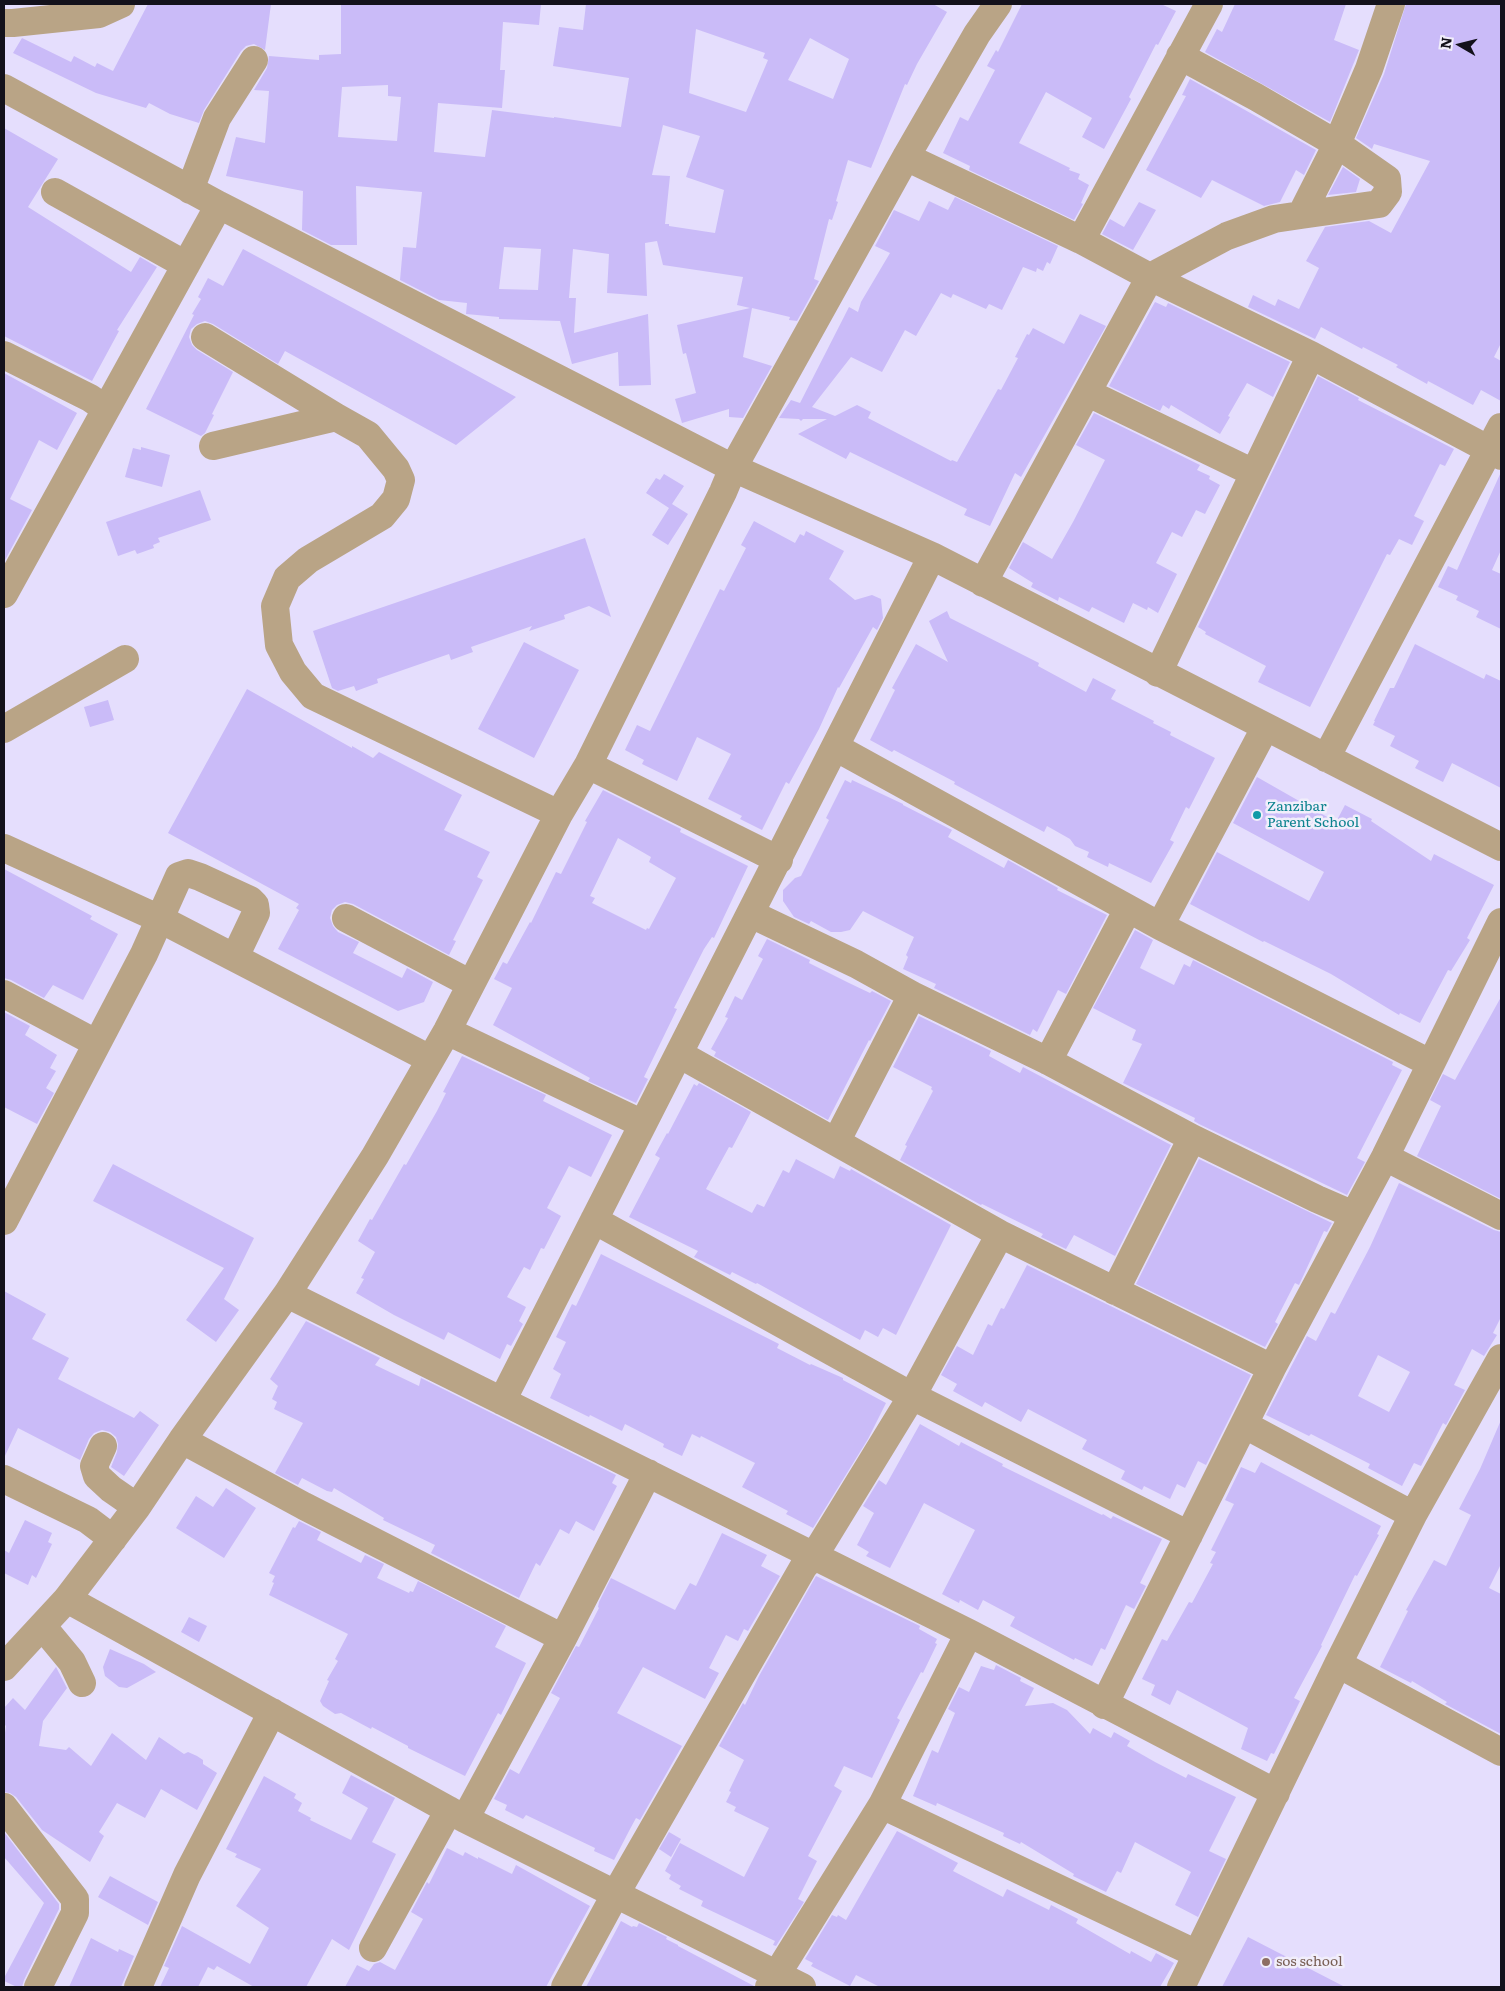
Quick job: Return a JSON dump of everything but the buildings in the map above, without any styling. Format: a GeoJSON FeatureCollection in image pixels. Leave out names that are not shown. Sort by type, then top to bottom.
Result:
{"type":"FeatureCollection","features":[{"type":"Feature","properties":{"kind":"street"},"geometry":{"type":"LineString","coordinates":[[4,23],[99,14],[121,4]]}},
{"type":"Feature","properties":{"kind":"street"},"geometry":{"type":"LineString","coordinates":[[7,1659],[43,1627],[137,1507],[182,1440],[286,1294],[375,1156],[447,1031],[559,814],[588,765],[724,492],[733,468],[906,157],[977,34],[998,4]]}},
{"type":"Feature","properties":{"kind":"street"},"geometry":{"type":"LineString","coordinates":[[1081,240],[1209,4]]}},
{"type":"Feature","properties":{"kind":"street"},"geometry":{"type":"LineString","coordinates":[[1301,215],[1337,144],[1369,69],[1391,4]]}},
{"type":"Feature","properties":{"kind":"street"},"geometry":{"type":"LineString","coordinates":[[983,583],[1150,277],[1226,236],[1274,219],[1378,204],[1388,192],[1387,179],[1337,144],[1256,96],[1180,56]]}},
{"type":"Feature","properties":{"kind":"street"},"geometry":{"type":"LineString","coordinates":[[190,190],[217,118],[254,60]]}},
{"type":"Feature","properties":{"kind":"street"},"geometry":{"type":"LineString","coordinates":[[4,88],[190,190],[733,468],[932,556],[1265,728],[1499,839]]}},
{"type":"Feature","properties":{"kind":"street"},"geometry":{"type":"LineString","coordinates":[[906,157],[1081,240],[1150,277],[1497,444],[1326,758]]}},
{"type":"Feature","properties":{"kind":"street"},"geometry":{"type":"LineString","coordinates":[[55,192],[186,265]]}},
{"type":"Feature","properties":{"kind":"street"},"geometry":{"type":"LineString","coordinates":[[4,594],[219,205]]}},
{"type":"Feature","properties":{"kind":"street"},"geometry":{"type":"LineString","coordinates":[[205,337],[368,435],[396,469],[401,480],[396,499],[382,516],[308,560],[287,578],[275,606],[279,645],[293,672],[313,696],[559,814]]}},
{"type":"Feature","properties":{"kind":"street"},"geometry":{"type":"LineString","coordinates":[[4,355],[90,398],[106,409]]}},
{"type":"Feature","properties":{"kind":"street"},"geometry":{"type":"LineString","coordinates":[[1158,673],[1311,355]]}},
{"type":"Feature","properties":{"kind":"street"},"geometry":{"type":"LineString","coordinates":[[1088,393],[1254,473]]}},
{"type":"Feature","properties":{"kind":"street"},"geometry":{"type":"LineString","coordinates":[[213,446],[336,417]]}},
{"type":"Feature","properties":{"kind":"street"},"geometry":{"type":"LineString","coordinates":[[502,1401],[932,556]]}},
{"type":"Feature","properties":{"kind":"street"},"geometry":{"type":"LineString","coordinates":[[4,729],[125,659]]}},
{"type":"Feature","properties":{"kind":"street"},"geometry":{"type":"LineString","coordinates":[[1160,926],[1265,728]]}},
{"type":"Feature","properties":{"kind":"street"},"geometry":{"type":"LineString","coordinates":[[835,747],[1160,926],[1430,1063]]}},
{"type":"Feature","properties":{"kind":"street"},"geometry":{"type":"LineString","coordinates":[[588,765],[778,860]]}},
{"type":"Feature","properties":{"kind":"street"},"geometry":{"type":"LineString","coordinates":[[4,848],[160,919],[430,1059]]}},
{"type":"Feature","properties":{"kind":"street"},"geometry":{"type":"LineString","coordinates":[[4,1221],[160,919],[179,876],[188,874],[200,877],[250,900],[255,905],[256,913],[235,957]]}},
{"type":"Feature","properties":{"kind":"street"},"geometry":{"type":"LineString","coordinates":[[1048,1061],[1128,909]]}},
{"type":"Feature","properties":{"kind":"street"},"geometry":{"type":"LineString","coordinates":[[751,914],[856,964],[912,995],[1048,1061],[1192,1138],[1354,1215]]}},
{"type":"Feature","properties":{"kind":"street"},"geometry":{"type":"LineString","coordinates":[[346,918],[471,984]]}},
{"type":"Feature","properties":{"kind":"street"},"geometry":{"type":"LineString","coordinates":[[1104,1705],[1272,1368],[1385,1157],[1501,922]]}},
{"type":"Feature","properties":{"kind":"street"},"geometry":{"type":"LineString","coordinates":[[4,994],[96,1044]]}},
{"type":"Feature","properties":{"kind":"street"},"geometry":{"type":"LineString","coordinates":[[836,1142],[912,995]]}},
{"type":"Feature","properties":{"kind":"street"},"geometry":{"type":"LineString","coordinates":[[447,1031],[643,1124]]}},
{"type":"Feature","properties":{"kind":"street"},"geometry":{"type":"LineString","coordinates":[[679,1054],[1000,1234],[1272,1368]]}},
{"type":"Feature","properties":{"kind":"street"},"geometry":{"type":"LineString","coordinates":[[1115,1291],[1192,1138]]}},
{"type":"Feature","properties":{"kind":"street"},"geometry":{"type":"LineString","coordinates":[[1385,1157],[1501,1216]]}},
{"type":"Feature","properties":{"kind":"street"},"geometry":{"type":"LineString","coordinates":[[594,1220],[912,1396],[1189,1534]]}},
{"type":"Feature","properties":{"kind":"street"},"geometry":{"type":"LineString","coordinates":[[565,1987],[615,1895],[804,1566],[814,1556],[912,1396],[1000,1234]]}},
{"type":"Feature","properties":{"kind":"street"},"geometry":{"type":"LineString","coordinates":[[286,1294],[968,1633],[1276,1793]]}},
{"type":"Feature","properties":{"kind":"street"},"geometry":{"type":"LineString","coordinates":[[1181,1987],[1338,1664],[1413,1515],[1501,1358]]}},
{"type":"Feature","properties":{"kind":"street"},"geometry":{"type":"LineString","coordinates":[[1245,1425],[1413,1515]]}},
{"type":"Feature","properties":{"kind":"street"},"geometry":{"type":"LineString","coordinates":[[182,1440],[304,1506],[563,1638]]}},
{"type":"Feature","properties":{"kind":"street"},"geometry":{"type":"LineString","coordinates":[[103,1446],[94,1466],[97,1476],[111,1489],[137,1507]]}},
{"type":"Feature","properties":{"kind":"street"},"geometry":{"type":"LineString","coordinates":[[373,1948],[457,1815],[563,1638],[648,1473]]}},
{"type":"Feature","properties":{"kind":"street"},"geometry":{"type":"LineString","coordinates":[[4,1479],[88,1520],[112,1539]]}},
{"type":"Feature","properties":{"kind":"street"},"geometry":{"type":"LineString","coordinates":[[66,1600],[457,1815],[615,1895],[773,1981],[802,1987]]}},
{"type":"Feature","properties":{"kind":"street"},"geometry":{"type":"LineString","coordinates":[[43,1627],[72,1662],[82,1683]]}},
{"type":"Feature","properties":{"kind":"street"},"geometry":{"type":"LineString","coordinates":[[773,1981],[882,1805],[968,1633]]}},
{"type":"Feature","properties":{"kind":"street"},"geometry":{"type":"LineString","coordinates":[[1338,1664],[1501,1752]]}},
{"type":"Feature","properties":{"kind":"street"},"geometry":{"type":"LineString","coordinates":[[138,1987],[187,1875],[272,1712]]}},
{"type":"Feature","properties":{"kind":"street"},"geometry":{"type":"LineString","coordinates":[[882,1805],[1197,1954]]}},
{"type":"Feature","properties":{"kind":"street"},"geometry":{"type":"LineString","coordinates":[[4,1808],[75,1899],[75,1913],[38,1987]]}},
{"type":"Feature","properties":{"kind":"place","name":"Zanzibar Parent School"},"geometry":{"type":"Point","coordinates":[1257,815]}},
{"type":"Feature","properties":{"kind":"place","name":"sos school"},"geometry":{"type":"Point","coordinates":[1266,1962]}}]}
